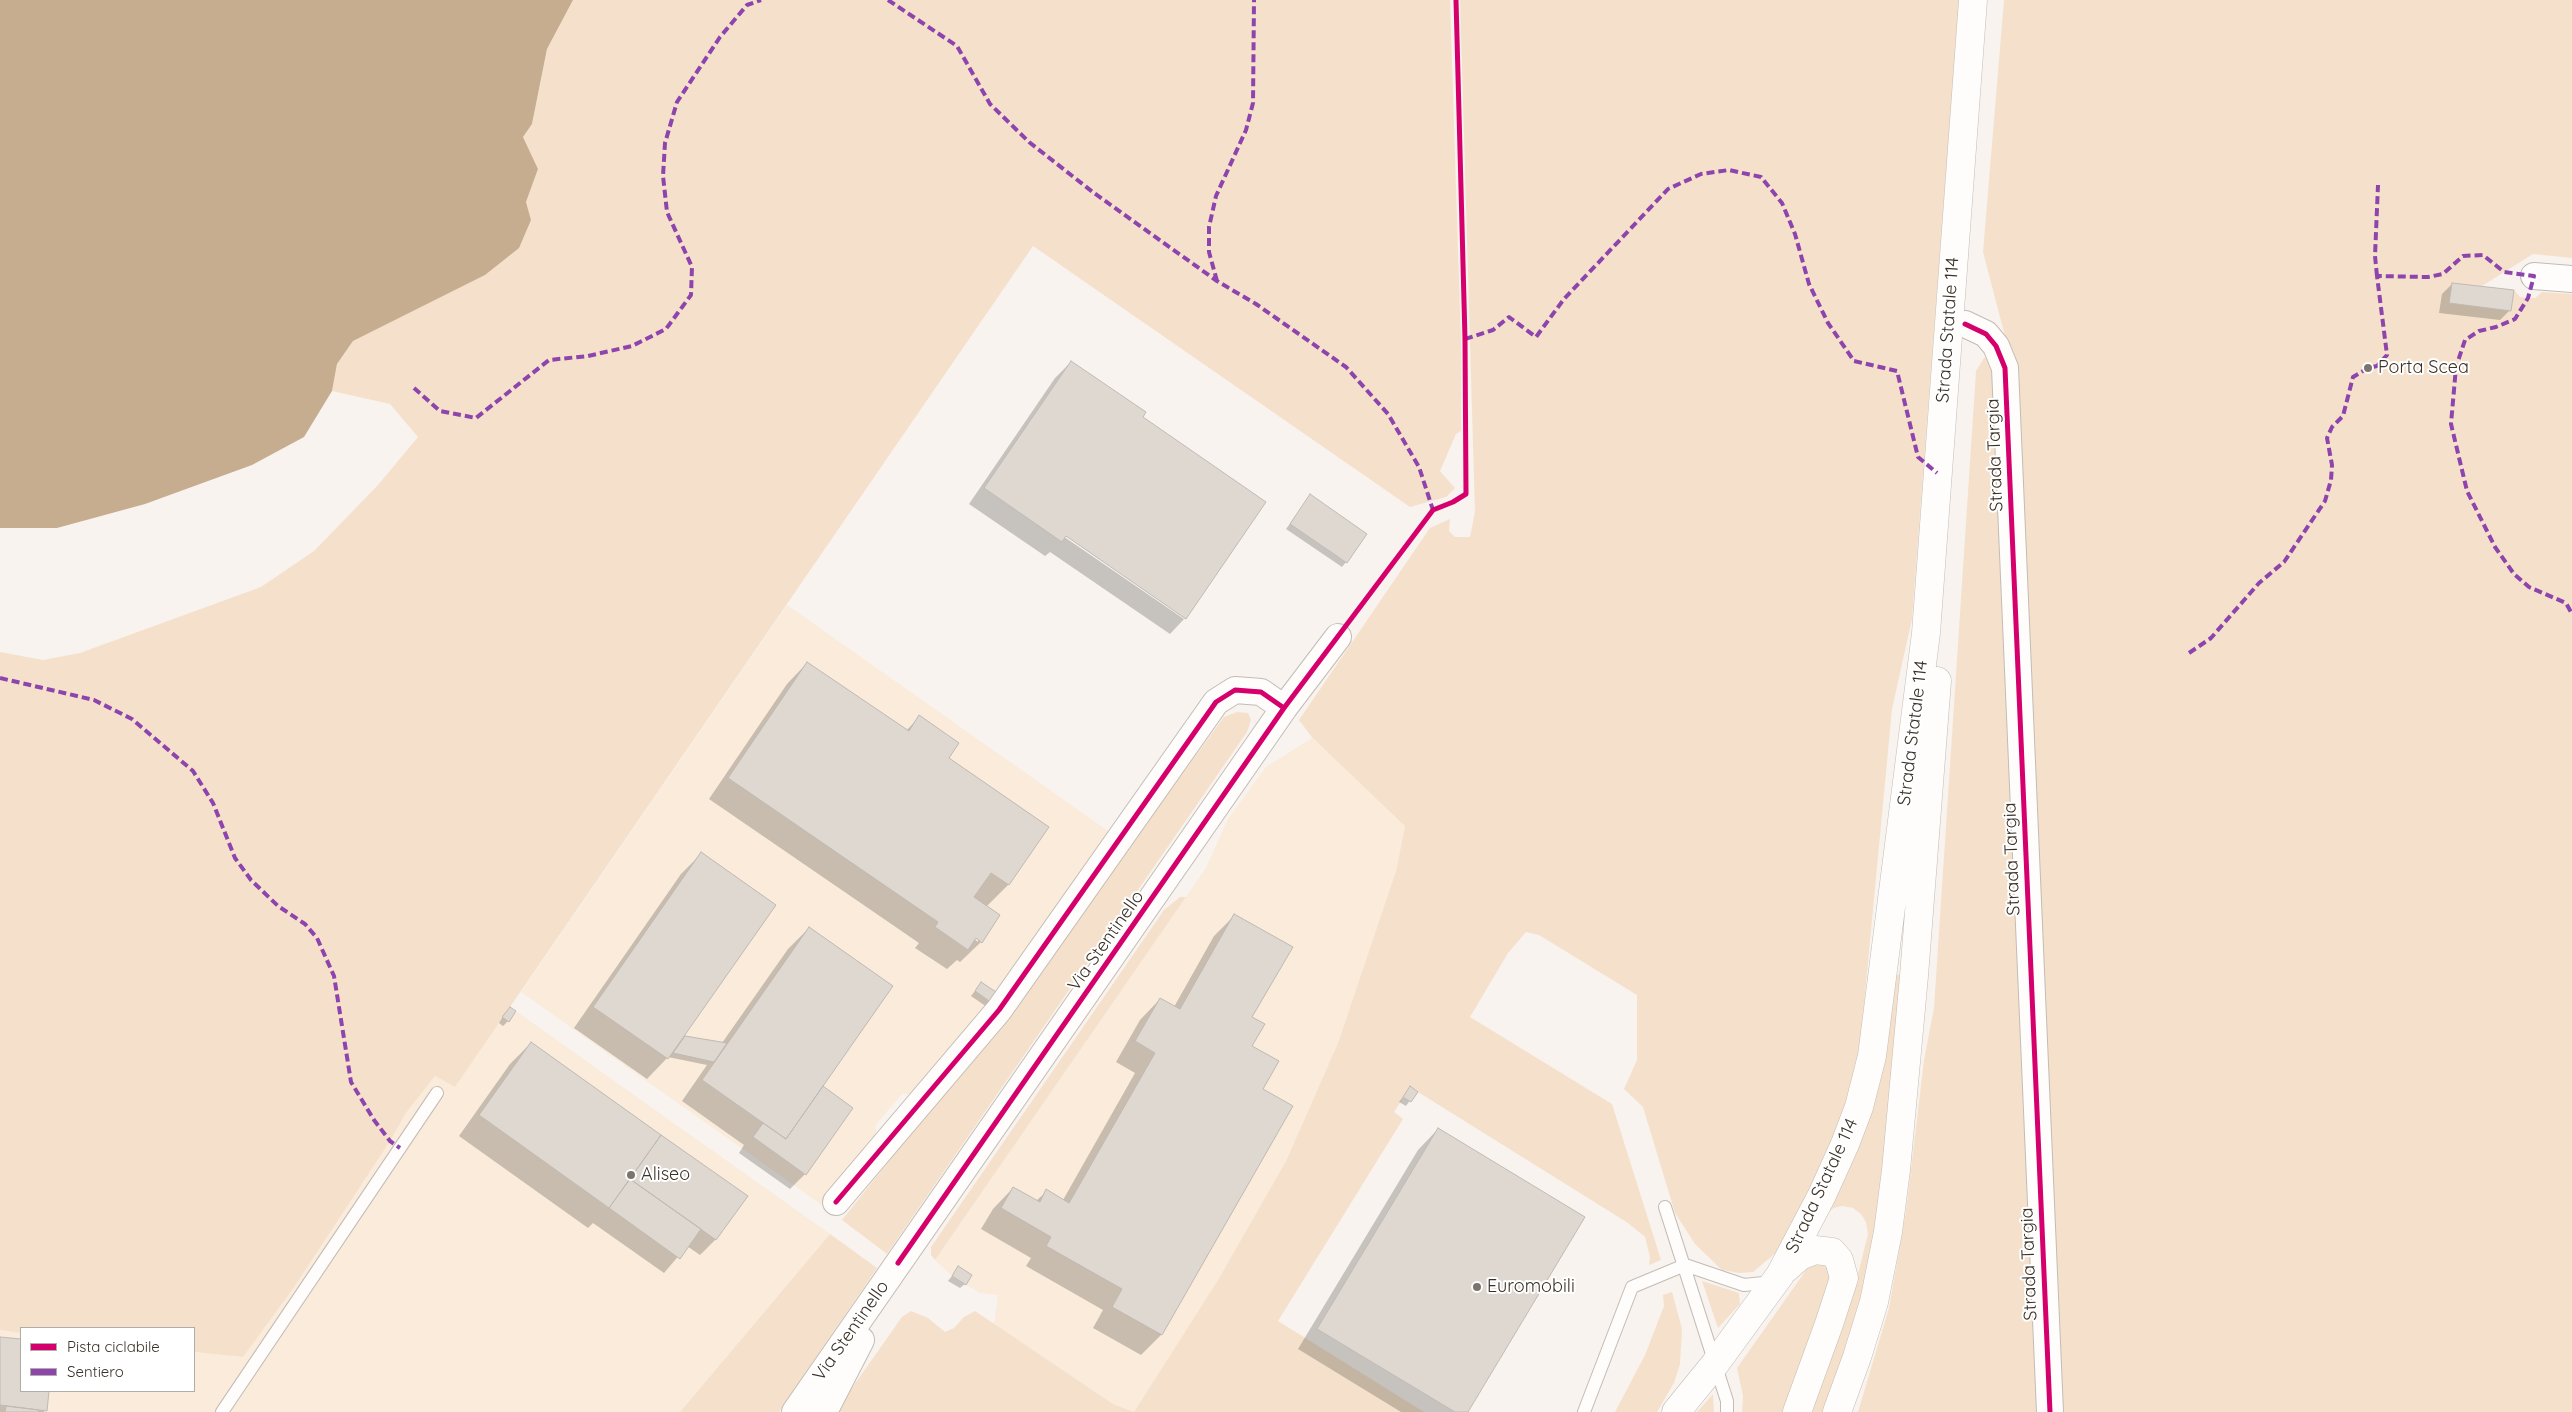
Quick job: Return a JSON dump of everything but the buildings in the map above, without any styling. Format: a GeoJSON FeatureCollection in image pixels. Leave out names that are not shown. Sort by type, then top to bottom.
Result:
{"type":"FeatureCollection","features":[{"type":"Feature","properties":{"kind":"main road","name":"Strada Statale 114"},"geometry":{"type":"LineString","coordinates":[[1676,1412],[1715,1364],[1780,1275],[1822,1195],[1845,1144],[1859,1107],[1872,1056],[1926,632],[1973,0]]}},
{"type":"Feature","properties":{"kind":"main road","name":"Strada Statale 114"},"geometry":{"type":"LineString","coordinates":[[1837,1412],[1874,1302],[1888,1232],[1896,1170],[1915,966],[1992,0]]}},
{"type":"Feature","properties":{"kind":"main road"},"geometry":{"type":"LineString","coordinates":[[1780,1275],[1800,1256],[1815,1250],[1832,1252],[1839,1260],[1844,1278],[1830,1324],[1797,1412]]}},
{"type":"Feature","properties":{"kind":"street"},"geometry":{"type":"LineString","coordinates":[[2534,276],[2572,279]]}},
{"type":"Feature","properties":{"kind":"street","name":"Strada Targia"},"geometry":{"type":"LineString","coordinates":[[1965,324],[1986,334],[1996,346],[2005,368],[2050,1412]]}},
{"type":"Feature","properties":{"kind":"street","name":"Via Stentinello"},"geometry":{"type":"LineString","coordinates":[[796,1412],[1284,708],[1338,637]]}},
{"type":"Feature","properties":{"kind":"street"},"geometry":{"type":"LineString","coordinates":[[836,1202],[999,1010],[1216,702],[1235,690],[1261,692],[1284,708]]}},
{"type":"Feature","properties":{"kind":"street"},"geometry":{"type":"LineString","coordinates":[[824,1412],[832,1400],[898,1263]]}},
{"type":"Feature","properties":{"kind":"lane"},"geometry":{"type":"LineString","coordinates":[[222,1412],[437,1093]]}},
{"type":"Feature","properties":{"kind":"lane"},"geometry":{"type":"LineString","coordinates":[[1665,1207],[1727,1401],[1727,1412]]}},
{"type":"Feature","properties":{"kind":"lane"},"geometry":{"type":"LineString","coordinates":[[1584,1412],[1632,1287],[1685,1265],[1744,1285],[1763,1283],[1780,1275]]}},
{"type":"Feature","properties":{"kind":"shaded area"},"geometry":{"type":"Polygon","coordinates":[[[0,0],[573,0],[547,49],[532,124],[523,137],[538,169],[526,202],[531,220],[519,248],[485,275],[353,341],[337,364],[332,391],[304,437],[252,465],[145,504],[57,528],[0,528],[0,0]]]}},
{"type":"Feature","properties":{"kind":"shaded area"},"geometry":{"type":"Polygon","coordinates":[[[573,0],[1450,0],[1461,342],[1461,431],[1456,434],[1440,471],[1455,488],[1446,497],[1410,507],[1033,246],[455,1087],[435,1076],[406,1113],[390,1141],[294,1287],[243,1357],[195,1352],[195,1327],[20,1327],[20,1333],[0,1330],[0,652],[43,660],[80,653],[261,587],[314,551],[378,485],[418,437],[390,404],[332,391],[337,364],[353,341],[485,275],[531,220],[526,202],[538,169],[523,137],[532,124],[547,49],[573,0]]]}},
{"type":"Feature","properties":{"kind":"shaded area"},"geometry":{"type":"Polygon","coordinates":[[[1460,0],[1959,0],[1912,619],[1892,709],[1861,1036],[1851,1095],[1828,1157],[1778,1251],[1753,1272],[1739,1273],[1722,1270],[1695,1244],[1675,1213],[1643,1107],[1624,1089],[1637,1060],[1637,995],[1539,935],[1526,932],[1508,953],[1470,1017],[1612,1104],[1661,1260],[1649,1265],[1650,1257],[1645,1237],[1628,1223],[1410,1087],[1394,1112],[1403,1119],[1278,1321],[1424,1412],[1134,1412],[1218,1280],[1286,1161],[1338,1043],[1396,871],[1405,826],[1313,738],[1299,720],[1430,528],[1450,519],[1449,531],[1455,537],[1470,537],[1475,512],[1460,0]]]}},
{"type":"Feature","properties":{"kind":"shaded area"},"geometry":{"type":"Polygon","coordinates":[[[2004,0],[2572,0],[2572,258],[2533,254],[2482,286],[2514,290],[2520,297],[2528,298],[2535,298],[2542,292],[2572,294],[2572,1412],[2057,1412],[2013,367],[1983,252],[2004,0]]]}},
{"type":"Feature","properties":{"kind":"shaded area"},"geometry":{"type":"Polygon","coordinates":[[[1992,357],[2040,1412],[1858,1412],[1889,1308],[1906,1211],[1924,1060],[1934,1008],[1976,371],[1984,358],[1992,357]]]}},
{"type":"Feature","properties":{"kind":"shaded area"},"geometry":{"type":"Polygon","coordinates":[[[1430,528],[1405,826],[1396,871],[1338,1043],[1286,1161],[1218,1280],[1134,1412],[1113,1404],[994,1325],[998,1295],[980,1293],[952,1276],[935,1260],[1206,868],[1228,819],[1266,767],[1312,738],[1299,720],[1430,528]]]}},
{"type":"Feature","properties":{"kind":"shaded area"},"geometry":{"type":"Polygon","coordinates":[[[787,605],[1108,831],[992,1003],[915,1094],[902,1094],[888,1110],[875,1126],[878,1138],[822,1205],[521,992],[787,605]]]}},
{"type":"Feature","properties":{"kind":"shaded area"},"geometry":{"type":"Polygon","coordinates":[[[1237,712],[1248,713],[1251,720],[1247,732],[887,1254],[842,1220],[1005,1015],[1224,717],[1237,712]]]}},
{"type":"Feature","properties":{"kind":"shaded area"},"geometry":{"type":"Polygon","coordinates":[[[1180,897],[1186,897],[935,1260],[931,1255],[931,1247],[1164,910],[1180,897]]]}},
{"type":"Feature","properties":{"kind":"shaded area"},"geometry":{"type":"Polygon","coordinates":[[[1902,974],[1895,1081],[1870,1259],[1862,1300],[1824,1412],[1811,1412],[1852,1298],[1868,1234],[1866,1222],[1861,1214],[1853,1208],[1842,1206],[1834,1208],[1820,1218],[1896,975],[1902,974]]]}},
{"type":"Feature","properties":{"kind":"shaded area"},"geometry":{"type":"Polygon","coordinates":[[[510,1007],[830,1234],[680,1412],[0,1412],[0,1330],[20,1333],[20,1392],[195,1392],[195,1352],[243,1357],[390,1141],[406,1113],[435,1076],[455,1087],[510,1007]]]}},
{"type":"Feature","properties":{"kind":"shaded area"},"geometry":{"type":"Polygon","coordinates":[[[830,1234],[877,1268],[779,1412],[680,1412],[830,1234]]]}},
{"type":"Feature","properties":{"kind":"shaded area"},"geometry":{"type":"Polygon","coordinates":[[[1822,1264],[1832,1272],[1786,1412],[1742,1412],[1743,1396],[1737,1368],[1809,1266],[1822,1264]]]}},
{"type":"Feature","properties":{"kind":"shaded area"},"geometry":{"type":"Polygon","coordinates":[[[1702,1281],[1739,1293],[1740,1304],[1718,1328],[1702,1281]]]}},
{"type":"Feature","properties":{"kind":"shaded area"},"geometry":{"type":"Polygon","coordinates":[[[1672,1292],[1682,1329],[1680,1364],[1674,1383],[1657,1412],[1615,1412],[1645,1355],[1664,1306],[1663,1295],[1672,1292]]]}},
{"type":"Feature","properties":{"kind":"shaded area"},"geometry":{"type":"Polygon","coordinates":[[[911,1311],[928,1318],[945,1332],[954,1328],[964,1317],[975,1311],[1113,1404],[1134,1412],[835,1412],[902,1317],[911,1311]]]}},
{"type":"Feature","properties":{"kind":"shaded area"},"geometry":{"type":"Polygon","coordinates":[[[1713,1394],[1714,1412],[1697,1412],[1713,1394]]]}},
{"type":"Feature","properties":{"kind":"marked path"},"geometry":{"type":"LineString","coordinates":[[414,388],[440,411],[476,418],[549,360],[588,356],[632,346],[666,329],[691,295],[692,267],[667,212],[663,176],[665,143],[677,102],[720,37],[747,5],[761,0]]}},
{"type":"Feature","properties":{"kind":"marked path"},"geometry":{"type":"LineString","coordinates":[[888,0],[957,46],[990,104],[1029,142],[1094,193],[1217,281],[1256,304],[1346,367],[1388,414],[1419,467],[1433,510]]}},
{"type":"Feature","properties":{"kind":"marked path"},"geometry":{"type":"LineString","coordinates":[[1217,281],[1209,252],[1209,227],[1216,196],[1246,130],[1253,103],[1254,0]]}},
{"type":"Feature","properties":{"kind":"marked path"},"geometry":{"type":"LineString","coordinates":[[1465,339],[1493,330],[1509,317],[1536,337],[1564,299],[1668,189],[1701,174],[1729,170],[1761,177],[1782,203],[1795,234],[1809,284],[1828,323],[1854,361],[1897,371],[1918,457],[1937,473]]}},
{"type":"Feature","properties":{"kind":"marked path"},"geometry":{"type":"LineString","coordinates":[[2377,276],[2375,256],[2378,185]]}},
{"type":"Feature","properties":{"kind":"marked path"},"geometry":{"type":"LineString","coordinates":[[2189,653],[2211,638],[2259,583],[2284,562],[2325,501],[2331,480],[2332,465],[2327,438],[2332,427],[2343,416],[2353,377],[2368,368],[2377,366],[2387,355],[2377,276],[2428,277],[2443,274],[2463,256],[2483,255],[2504,272],[2534,276],[2528,298],[2515,319],[2496,327],[2479,331],[2465,340],[2456,367],[2451,424],[2467,491],[2495,547],[2514,574],[2529,587],[2566,603],[2572,614]]}},
{"type":"Feature","properties":{"kind":"marked path"},"geometry":{"type":"LineString","coordinates":[[0,678],[94,700],[132,719],[193,771],[213,803],[235,858],[251,880],[278,906],[305,924],[317,938],[334,976],[351,1082],[374,1120],[390,1141],[400,1148]]}},
{"type":"Feature","properties":{"kind":"cycle path"},"geometry":{"type":"LineString","coordinates":[[898,1263],[1284,708],[1433,510],[1453,502],[1466,494],[1465,339],[1456,0]]}},
{"type":"Feature","properties":{"kind":"cycle path"},"geometry":{"type":"LineString","coordinates":[[1965,324],[1986,334],[1996,346],[2005,368],[2050,1412]]}},
{"type":"Feature","properties":{"kind":"cycle path"},"geometry":{"type":"LineString","coordinates":[[836,1202],[999,1010],[1216,702],[1235,690],[1261,692],[1284,708]]}},
{"type":"Feature","properties":{"kind":"place","name":"Porta Scea"},"geometry":{"type":"Point","coordinates":[2368,368]}},
{"type":"Feature","properties":{"kind":"place","name":"Aliseo"},"geometry":{"type":"Point","coordinates":[631,1175]}},
{"type":"Feature","properties":{"kind":"place","name":"Euromobili"},"geometry":{"type":"Point","coordinates":[1477,1287]}}]}
